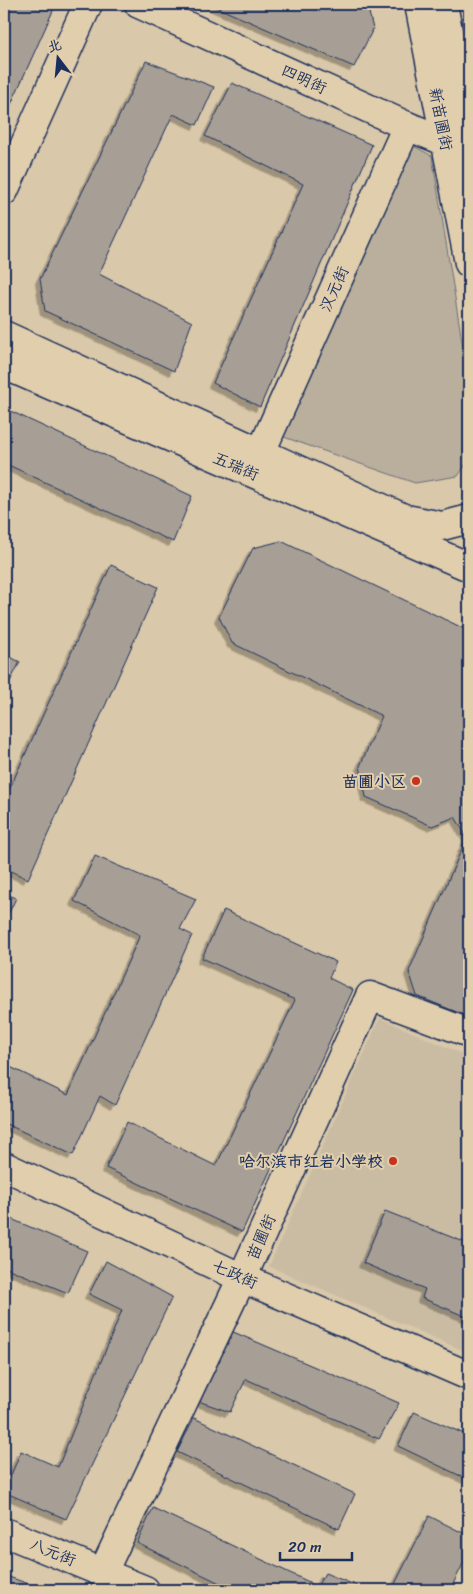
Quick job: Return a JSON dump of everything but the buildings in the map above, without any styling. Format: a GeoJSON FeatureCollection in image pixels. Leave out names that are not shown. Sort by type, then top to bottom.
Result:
{"type":"FeatureCollection","features":[{"type":"Feature","properties":{"kind":"street"},"geometry":{"type":"LineString","coordinates":[[4,191],[88,4]]}},
{"type":"Feature","properties":{"kind":"street","name":"四明街"},"geometry":{"type":"LineString","coordinates":[[139,4],[407,126],[461,145]]}},
{"type":"Feature","properties":{"kind":"street","name":"新苗圃街"},"geometry":{"type":"LineString","coordinates":[[419,4],[461,145]]}},
{"type":"Feature","properties":{"kind":"street","name":"新苗圃街"},"geometry":{"type":"LineString","coordinates":[[443,4],[461,145],[469,263]]}},
{"type":"Feature","properties":{"kind":"street","name":"汉元街"},"geometry":{"type":"LineString","coordinates":[[261,452],[407,126]]}},
{"type":"Feature","properties":{"kind":"street","name":"五瑞街"},"geometry":{"type":"LineString","coordinates":[[4,335],[406,519],[442,526],[469,519]]}},
{"type":"Feature","properties":{"kind":"street","name":"五瑞街"},"geometry":{"type":"LineString","coordinates":[[4,365],[469,567]]}},
{"type":"Feature","properties":{"kind":"street","name":"苗圃街"},"geometry":{"type":"LineString","coordinates":[[103,1572],[242,1278],[370,996],[469,1034]]}},
{"type":"Feature","properties":{"kind":"street","name":"七政街"},"geometry":{"type":"LineString","coordinates":[[4,1166],[242,1278],[469,1376]]}},
{"type":"Feature","properties":{"kind":"street","name":"八元街"},"geometry":{"type":"LineString","coordinates":[[4,1532],[145,1590]]}},
{"type":"Feature","properties":{"kind":"shaded area"},"geometry":{"type":"Polygon","coordinates":[[[410,144],[432,156],[469,384],[469,460],[458,476],[415,483],[281,436],[410,144]]]}},
{"type":"Feature","properties":{"kind":"shaded area","name":"哈尔滨市红岩小学校"},"geometry":{"type":"Polygon","coordinates":[[[380,1018],[469,1057],[469,1353],[269,1266],[380,1018]]]}},
{"type":"Feature","properties":{"kind":"place","name":"苗圃小区"},"geometry":{"type":"Point","coordinates":[416,781]}},
{"type":"Feature","properties":{"kind":"place","name":"哈尔滨市红岩小学校"},"geometry":{"type":"Point","coordinates":[393,1161]}}]}
